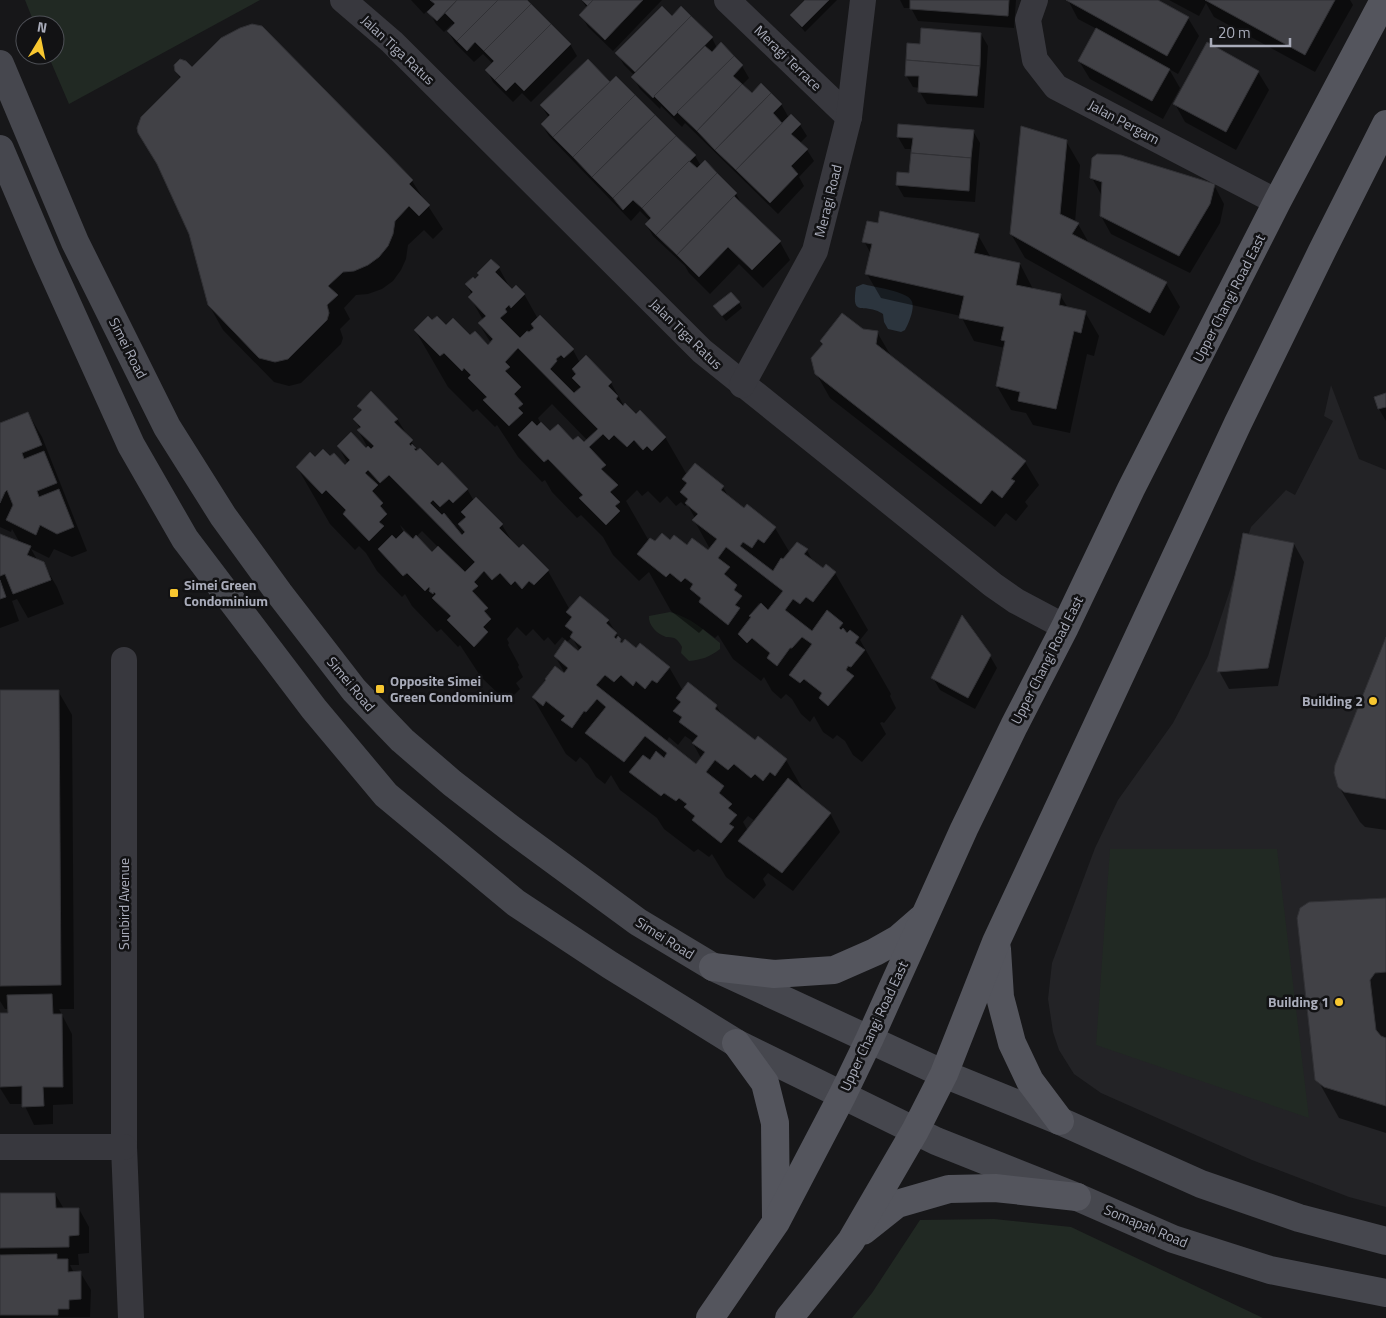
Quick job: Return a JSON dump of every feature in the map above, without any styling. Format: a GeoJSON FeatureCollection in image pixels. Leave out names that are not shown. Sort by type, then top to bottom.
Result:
{"type":"FeatureCollection","features":[{"type":"Feature","properties":{"kind":"main road","name":"Upper Changi Road East"},"geometry":{"type":"LineString","coordinates":[[710,1318],[776,1222],[842,1096],[972,811],[1131,490],[1278,202],[1384,0]]}},
{"type":"Feature","properties":{"kind":"main road","name":"Simei Road"},"geometry":{"type":"LineString","coordinates":[[0,64],[75,242],[167,427],[228,524],[354,690],[402,740],[510,828],[638,922],[713,967],[944,1074]]}},
{"type":"Feature","properties":{"kind":"main road"},"geometry":{"type":"LineString","coordinates":[[789,1318],[851,1241],[915,1130],[944,1074],[996,942],[1238,423],[1386,124]]}},
{"type":"Feature","properties":{"kind":"main road"},"geometry":{"type":"LineString","coordinates":[[0,149],[46,257],[131,444],[185,539],[314,709],[386,795],[516,903],[610,965],[736,1043],[915,1130]]}},
{"type":"Feature","properties":{"kind":"main road"},"geometry":{"type":"LineString","coordinates":[[713,967],[774,974],[834,970],[898,939],[924,917]]}},
{"type":"Feature","properties":{"kind":"main road"},"geometry":{"type":"LineString","coordinates":[[996,942],[1000,997],[1012,1043],[1030,1081],[1060,1121]]}},
{"type":"Feature","properties":{"kind":"main road"},"geometry":{"type":"LineString","coordinates":[[736,1043],[765,1083],[775,1123],[776,1222]]}},
{"type":"Feature","properties":{"kind":"main road"},"geometry":{"type":"LineString","coordinates":[[944,1074],[1060,1121],[1201,1184],[1299,1218],[1386,1242]]}},
{"type":"Feature","properties":{"kind":"main road","name":"Somapah Road"},"geometry":{"type":"LineString","coordinates":[[915,1130],[936,1141],[1077,1197],[1173,1239],[1261,1267],[1386,1293]]}},
{"type":"Feature","properties":{"kind":"main road"},"geometry":{"type":"LineString","coordinates":[[851,1241],[897,1204],[948,1189],[995,1188],[1077,1197]]}},
{"type":"Feature","properties":{"kind":"street","name":"Jalan Tiga Ratus"},"geometry":{"type":"LineString","coordinates":[[343,0],[392,42],[702,351],[993,585],[1016,601],[1064,627]]}},
{"type":"Feature","properties":{"kind":"street","name":"Meragi Terrace"},"geometry":{"type":"LineString","coordinates":[[727,0],[849,117]]}},
{"type":"Feature","properties":{"kind":"street","name":"Meragi Road"},"geometry":{"type":"LineString","coordinates":[[742,385],[815,251],[849,117],[863,0]]}},
{"type":"Feature","properties":{"kind":"street","name":"Jalan Pergam"},"geometry":{"type":"LineString","coordinates":[[1035,0],[1028,20],[1035,60],[1056,87],[1278,202]]}},
{"type":"Feature","properties":{"kind":"street","name":"Sunbird Avenue"},"geometry":{"type":"LineString","coordinates":[[124,660],[124,1147],[131,1318]]}},
{"type":"Feature","properties":{"kind":"street"},"geometry":{"type":"LineString","coordinates":[[0,1148],[124,1147]]}},
{"type":"Feature","properties":{"kind":"shaded area"},"geometry":{"type":"Polygon","coordinates":[[[25,0],[260,0],[69,104],[52,65],[65,65],[65,15],[31,15],[25,0]]]}},
{"type":"Feature","properties":{"kind":"shaded area"},"geometry":{"type":"Polygon","coordinates":[[[863,284],[903,294],[911,300],[913,306],[905,330],[901,332],[888,329],[884,322],[883,314],[876,310],[857,307],[855,303],[856,287],[863,284]]]}},
{"type":"Feature","properties":{"kind":"shaded area"},"geometry":{"type":"Polygon","coordinates":[[[1331,385],[1359,459],[1386,470],[1386,1207],[1349,1197],[1252,1160],[1101,1093],[1074,1074],[1059,1050],[1053,1032],[1048,999],[1052,963],[1095,848],[1118,800],[1173,723],[1208,656],[1251,527],[1286,490],[1295,495],[1333,421],[1324,416],[1331,385]]]}},
{"type":"Feature","properties":{"kind":"shaded area"},"geometry":{"type":"Polygon","coordinates":[[[670,612],[684,617],[702,629],[720,643],[720,649],[705,658],[689,661],[681,653],[682,647],[677,640],[659,634],[650,623],[649,616],[670,612]]]}},
{"type":"Feature","properties":{"kind":"shaded area"},"geometry":{"type":"Polygon","coordinates":[[[1110,849],[1277,849],[1309,1118],[1096,1045],[1110,849]]]}},
{"type":"Feature","properties":{"kind":"shaded area"},"geometry":{"type":"Polygon","coordinates":[[[994,1219],[1071,1227],[1263,1318],[852,1318],[872,1293],[920,1220],[994,1219]]]}},
{"type":"Feature","properties":{"kind":"building"},"geometry":{"type":"Polygon","coordinates":[[[430,0],[457,0],[437,21],[427,12],[435,4],[430,0]]]}},
{"type":"Feature","properties":{"kind":"building"},"geometry":{"type":"Polygon","coordinates":[[[457,0],[498,0],[457,41],[447,31],[455,23],[445,13],[457,0]]]}},
{"type":"Feature","properties":{"kind":"building"},"geometry":{"type":"Polygon","coordinates":[[[498,0],[527,0],[531,4],[484,51],[475,42],[467,51],[457,41],[498,0]]]}},
{"type":"Feature","properties":{"kind":"building"},"geometry":{"type":"Polygon","coordinates":[[[582,0],[593,0],[588,6],[582,0]]]}},
{"type":"Feature","properties":{"kind":"building"},"geometry":{"type":"Polygon","coordinates":[[[593,0],[643,0],[605,40],[579,15],[593,0]]]}},
{"type":"Feature","properties":{"kind":"building"},"geometry":{"type":"Polygon","coordinates":[[[805,0],[829,0],[802,27],[790,15],[805,0]]]}},
{"type":"Feature","properties":{"kind":"building"},"geometry":{"type":"Polygon","coordinates":[[[910,0],[1009,0],[1008,16],[910,9],[910,0]]]}},
{"type":"Feature","properties":{"kind":"building"},"geometry":{"type":"Polygon","coordinates":[[[1066,0],[1158,0],[1189,17],[1167,56],[1066,0]]]}},
{"type":"Feature","properties":{"kind":"building"},"geometry":{"type":"Polygon","coordinates":[[[1205,0],[1335,0],[1305,55],[1205,0]]]}},
{"type":"Feature","properties":{"kind":"building"},"geometry":{"type":"Polygon","coordinates":[[[531,4],[551,24],[495,80],[485,70],[494,61],[484,51],[531,4]]]}},
{"type":"Feature","properties":{"kind":"building"},"geometry":{"type":"Polygon","coordinates":[[[662,6],[672,16],[681,6],[691,16],[635,72],[615,53],[662,6]]]}},
{"type":"Feature","properties":{"kind":"building"},"geometry":{"type":"Polygon","coordinates":[[[691,16],[713,37],[653,98],[631,77],[691,16]]]}},
{"type":"Feature","properties":{"kind":"building"},"geometry":{"type":"Polygon","coordinates":[[[252,24],[262,26],[382,148],[413,180],[409,184],[430,205],[419,216],[409,206],[395,221],[393,234],[388,246],[379,257],[368,265],[354,271],[343,272],[328,286],[338,295],[327,305],[329,313],[327,320],[288,359],[275,362],[259,358],[208,305],[189,234],[157,164],[138,133],[137,128],[141,117],[181,77],[175,71],[174,65],[180,59],[186,61],[192,67],[221,38],[252,24]]]}},
{"type":"Feature","properties":{"kind":"building"},"geometry":{"type":"Polygon","coordinates":[[[551,24],[571,44],[524,91],[515,82],[506,91],[495,80],[551,24]]]}},
{"type":"Feature","properties":{"kind":"building"},"geometry":{"type":"Polygon","coordinates":[[[921,28],[981,33],[980,66],[906,60],[907,43],[920,44],[921,28]]]}},
{"type":"Feature","properties":{"kind":"building"},"geometry":{"type":"Polygon","coordinates":[[[1096,28],[1170,69],[1152,101],[1078,61],[1096,28]]]}},
{"type":"Feature","properties":{"kind":"building"},"geometry":{"type":"Polygon","coordinates":[[[721,42],[734,56],[674,116],[654,96],[705,46],[712,52],[721,42]]]}},
{"type":"Feature","properties":{"kind":"building"},"geometry":{"type":"Polygon","coordinates":[[[1207,42],[1259,71],[1226,132],[1173,104],[1207,42]]]}},
{"type":"Feature","properties":{"kind":"building"},"geometry":{"type":"Polygon","coordinates":[[[734,56],[743,65],[733,76],[742,84],[697,131],[677,112],[734,56]]]}},
{"type":"Feature","properties":{"kind":"building"},"geometry":{"type":"Polygon","coordinates":[[[588,59],[610,82],[553,137],[541,124],[550,115],[540,105],[588,59]]]}},
{"type":"Feature","properties":{"kind":"building"},"geometry":{"type":"Polygon","coordinates":[[[906,60],[980,66],[977,96],[918,92],[919,76],[905,76],[906,60]]]}},
{"type":"Feature","properties":{"kind":"building"},"geometry":{"type":"Polygon","coordinates":[[[616,76],[635,95],[573,157],[553,137],[616,76]]]}},
{"type":"Feature","properties":{"kind":"building"},"geometry":{"type":"Polygon","coordinates":[[[761,83],[771,93],[715,150],[697,131],[742,84],[752,93],[761,83]]]}},
{"type":"Feature","properties":{"kind":"building"},"geometry":{"type":"Polygon","coordinates":[[[771,93],[782,104],[773,113],[782,123],[736,170],[715,150],[771,93]]]}},
{"type":"Feature","properties":{"kind":"building"},"geometry":{"type":"Polygon","coordinates":[[[635,95],[655,115],[592,177],[573,157],[635,95]]]}},
{"type":"Feature","properties":{"kind":"building"},"geometry":{"type":"Polygon","coordinates":[[[791,114],[801,124],[791,134],[808,149],[791,166],[798,174],[770,203],[736,170],[791,114]]]}},
{"type":"Feature","properties":{"kind":"building"},"geometry":{"type":"Polygon","coordinates":[[[655,115],[676,136],[613,198],[592,177],[655,115]]]}},
{"type":"Feature","properties":{"kind":"building"},"geometry":{"type":"Polygon","coordinates":[[[898,124],[974,130],[971,158],[911,153],[913,138],[897,137],[898,124]]]}},
{"type":"Feature","properties":{"kind":"building"},"geometry":{"type":"Polygon","coordinates":[[[1021,126],[1067,140],[1060,214],[1079,223],[1072,234],[1167,282],[1150,313],[1010,234],[1021,126]]]}},
{"type":"Feature","properties":{"kind":"building"},"geometry":{"type":"Polygon","coordinates":[[[676,136],[696,155],[642,208],[633,200],[623,210],[613,198],[676,136]]]}},
{"type":"Feature","properties":{"kind":"building"},"geometry":{"type":"Polygon","coordinates":[[[911,153],[971,158],[969,191],[896,185],[897,172],[909,173],[911,153]]]}},
{"type":"Feature","properties":{"kind":"building"},"geometry":{"type":"Polygon","coordinates":[[[1097,154],[1121,155],[1215,184],[1210,204],[1179,256],[1100,216],[1102,182],[1090,178],[1092,158],[1097,154]]]}},
{"type":"Feature","properties":{"kind":"building"},"geometry":{"type":"Polygon","coordinates":[[[705,160],[717,173],[656,235],[645,224],[651,218],[642,208],[689,161],[697,168],[705,160]]]}},
{"type":"Feature","properties":{"kind":"building"},"geometry":{"type":"Polygon","coordinates":[[[717,173],[737,193],[677,255],[656,235],[717,173]]]}},
{"type":"Feature","properties":{"kind":"building"},"geometry":{"type":"Polygon","coordinates":[[[734,196],[781,241],[752,270],[728,247],[699,277],[677,255],[734,196]]]}},
{"type":"Feature","properties":{"kind":"building"},"geometry":{"type":"Polygon","coordinates":[[[880,211],[979,234],[974,253],[1020,263],[1016,285],[1061,294],[1059,305],[1086,311],[1081,333],[1074,331],[1056,409],[1018,401],[1020,392],[996,386],[1005,341],[1001,340],[1004,327],[959,318],[964,296],[865,274],[872,244],[862,242],[867,221],[878,223],[880,211]]]}},
{"type":"Feature","properties":{"kind":"building"},"geometry":{"type":"Polygon","coordinates":[[[491,259],[500,267],[495,272],[512,289],[516,285],[525,294],[511,308],[509,305],[505,309],[507,312],[500,318],[520,338],[527,331],[529,332],[534,328],[531,324],[540,315],[574,349],[564,358],[561,355],[556,359],[557,361],[550,369],[574,393],[581,387],[572,378],[576,374],[572,369],[586,355],[612,382],[608,386],[618,396],[616,399],[623,406],[625,403],[636,414],[640,410],[666,437],[652,451],[647,446],[643,450],[634,440],[627,447],[614,435],[609,440],[603,434],[589,447],[606,465],[601,469],[618,485],[610,492],[620,502],[615,506],[620,511],[606,525],[579,498],[583,495],[548,459],[544,462],[518,435],[532,421],[537,426],[541,422],[550,431],[558,424],[573,440],[578,436],[584,442],[598,429],[518,348],[505,362],[510,367],[505,371],[521,387],[514,394],[523,404],[518,408],[523,413],[509,426],[483,400],[487,397],[468,378],[471,375],[464,368],[462,371],[444,353],[440,356],[414,330],[428,316],[432,320],[437,316],[446,325],[453,318],[470,335],[475,331],[488,345],[493,339],[478,323],[486,316],[468,297],[473,292],[465,284],[473,277],[475,279],[479,275],[477,273],[491,259]]]}},
{"type":"Feature","properties":{"kind":"building"},"geometry":{"type":"Polygon","coordinates":[[[731,292],[740,302],[722,316],[713,306],[731,292]]]}},
{"type":"Feature","properties":{"kind":"building"},"geometry":{"type":"Polygon","coordinates":[[[842,313],[863,329],[878,331],[876,344],[1026,461],[1011,479],[1015,481],[1002,498],[992,490],[981,504],[815,374],[811,358],[823,344],[820,341],[842,313]]]}},
{"type":"Feature","properties":{"kind":"building"},"geometry":{"type":"Polygon","coordinates":[[[371,391],[398,419],[394,422],[413,440],[409,444],[416,448],[414,449],[416,451],[420,448],[438,466],[442,462],[468,489],[453,503],[449,499],[440,507],[433,500],[430,503],[442,515],[444,513],[462,535],[465,532],[458,524],[466,517],[461,512],[476,497],[503,524],[499,528],[519,548],[523,544],[549,570],[534,585],[529,581],[522,589],[515,581],[511,585],[500,573],[492,580],[484,571],[474,582],[478,586],[472,591],[488,608],[484,611],[491,619],[483,627],[488,632],[474,647],[447,620],[451,616],[432,598],[436,594],[429,591],[429,587],[425,591],[407,573],[403,576],[378,549],[392,535],[396,539],[404,531],[413,539],[416,535],[432,552],[438,546],[465,572],[475,562],[389,475],[380,483],[368,470],[365,473],[378,485],[372,491],[383,503],[380,506],[387,514],[379,522],[384,526],[369,541],[343,514],[346,510],[326,490],[322,494],[296,467],[310,452],[315,457],[323,449],[330,456],[334,453],[345,465],[350,460],[337,446],[351,432],[366,448],[368,446],[371,449],[374,446],[357,430],[361,427],[353,419],[362,410],[357,406],[371,391]]]}},
{"type":"Feature","properties":{"kind":"building"},"geometry":{"type":"Polygon","coordinates":[[[1386,393],[1386,407],[1378,409],[1374,397],[1386,393]]]}},
{"type":"Feature","properties":{"kind":"building"},"geometry":{"type":"Polygon","coordinates":[[[28,412],[42,445],[22,453],[24,459],[44,451],[57,483],[37,491],[39,497],[59,489],[74,527],[57,534],[40,525],[36,535],[6,520],[13,505],[7,490],[0,503],[0,423],[28,412]]]}},
{"type":"Feature","properties":{"kind":"building"},"geometry":{"type":"Polygon","coordinates":[[[695,463],[724,486],[721,490],[744,508],[747,504],[776,527],[764,543],[758,539],[752,548],[743,542],[740,546],[773,571],[781,558],[783,559],[797,542],[808,549],[804,554],[823,568],[826,564],[836,572],[813,602],[806,597],[800,604],[793,599],[785,610],[812,631],[827,610],[843,623],[839,628],[841,630],[843,628],[847,633],[850,630],[859,637],[855,643],[865,650],[851,667],[848,666],[846,670],[854,676],[828,706],[819,698],[822,693],[804,679],[800,683],[789,675],[812,644],[802,637],[790,648],[777,666],[767,658],[770,653],[752,638],[747,643],[738,634],[751,617],[749,616],[761,603],[768,610],[783,591],[726,547],[718,558],[730,567],[724,574],[737,585],[734,590],[742,596],[735,605],[740,608],[728,625],[699,602],[701,598],[690,589],[693,584],[685,578],[681,582],[670,573],[666,577],[637,554],[650,538],[655,541],[662,533],[670,540],[674,535],[687,545],[692,538],[708,550],[717,539],[692,520],[698,514],[685,503],[688,499],[680,492],[687,483],[682,479],[695,463]]]}},
{"type":"Feature","properties":{"kind":"building"},"geometry":{"type":"Polygon","coordinates":[[[1243,533],[1294,543],[1268,668],[1217,672],[1243,533]]]}},
{"type":"Feature","properties":{"kind":"building"},"geometry":{"type":"Polygon","coordinates":[[[0,534],[31,546],[27,555],[44,562],[51,580],[13,594],[5,574],[0,576],[0,534]]]}},
{"type":"Feature","properties":{"kind":"building"},"geometry":{"type":"Polygon","coordinates":[[[0,580],[6,597],[0,599],[0,580]]]}},
{"type":"Feature","properties":{"kind":"building"},"geometry":{"type":"Polygon","coordinates":[[[580,596],[609,620],[606,623],[617,633],[614,637],[616,639],[618,636],[622,643],[625,639],[636,648],[640,643],[670,667],[657,683],[652,680],[645,689],[636,681],[633,686],[621,675],[614,682],[605,675],[596,685],[696,764],[705,752],[692,743],[698,736],[679,722],[682,717],[673,711],[681,702],[676,698],[688,682],[717,705],[715,709],[755,740],[758,736],[787,759],[775,776],[770,772],[763,781],[755,774],[751,778],[734,764],[728,770],[715,760],[706,772],[724,786],[719,793],[732,804],[728,808],[737,815],[729,824],[734,827],[721,843],[692,820],[695,816],[684,807],[687,804],[679,798],[676,801],[664,793],[661,796],[629,772],[643,755],[650,760],[656,751],[664,758],[667,753],[645,736],[624,762],[585,733],[606,707],[597,699],[586,712],[584,711],[572,728],[561,720],[565,716],[546,701],[543,706],[532,697],[555,666],[564,673],[568,668],[554,656],[565,640],[578,651],[582,647],[570,637],[573,632],[565,626],[572,617],[566,612],[580,596]]]}},
{"type":"Feature","properties":{"kind":"building"},"geometry":{"type":"Polygon","coordinates":[[[962,615],[991,655],[968,698],[931,678],[962,615]]]}},
{"type":"Feature","properties":{"kind":"building","name":"Building 2"},"geometry":{"type":"Polygon","coordinates":[[[1386,637],[1386,799],[1344,792],[1338,787],[1334,773],[1335,765],[1386,637]]]}},
{"type":"Feature","properties":{"kind":"building"},"geometry":{"type":"Polygon","coordinates":[[[0,690],[59,690],[61,985],[0,986],[0,690]]]}},
{"type":"Feature","properties":{"kind":"building"},"geometry":{"type":"Polygon","coordinates":[[[788,778],[831,813],[782,873],[738,841],[788,778]]]}},
{"type":"Feature","properties":{"kind":"building","name":"Building 1"},"geometry":{"type":"Polygon","coordinates":[[[1386,898],[1386,972],[1375,973],[1370,980],[1376,1030],[1381,1036],[1386,1038],[1386,1106],[1324,1087],[1315,1080],[1297,918],[1300,908],[1309,902],[1386,898]]]}},
{"type":"Feature","properties":{"kind":"building"},"geometry":{"type":"Polygon","coordinates":[[[52,994],[53,1014],[62,1014],[63,1087],[43,1087],[44,1106],[22,1107],[22,1086],[0,1087],[0,1013],[8,1013],[7,995],[52,994]]]}},
{"type":"Feature","properties":{"kind":"building"},"geometry":{"type":"Polygon","coordinates":[[[0,1193],[55,1193],[56,1208],[79,1208],[79,1235],[69,1236],[69,1247],[0,1248],[0,1193]]]}},
{"type":"Feature","properties":{"kind":"building"},"geometry":{"type":"Polygon","coordinates":[[[57,1254],[57,1259],[68,1259],[68,1272],[81,1271],[81,1299],[69,1300],[69,1309],[58,1309],[58,1315],[0,1315],[0,1255],[57,1254]]]}},
{"type":"Feature","properties":{"kind":"place","name":"Simei Green Condominium"},"geometry":{"type":"Point","coordinates":[174,593]}},
{"type":"Feature","properties":{"kind":"place","name":"Opposite Simei Green Condominium"},"geometry":{"type":"Point","coordinates":[380,689]}},
{"type":"Feature","properties":{"kind":"place","name":"Building 2"},"geometry":{"type":"Point","coordinates":[1373,701]}},
{"type":"Feature","properties":{"kind":"place","name":"Building 1"},"geometry":{"type":"Point","coordinates":[1339,1002]}}]}
